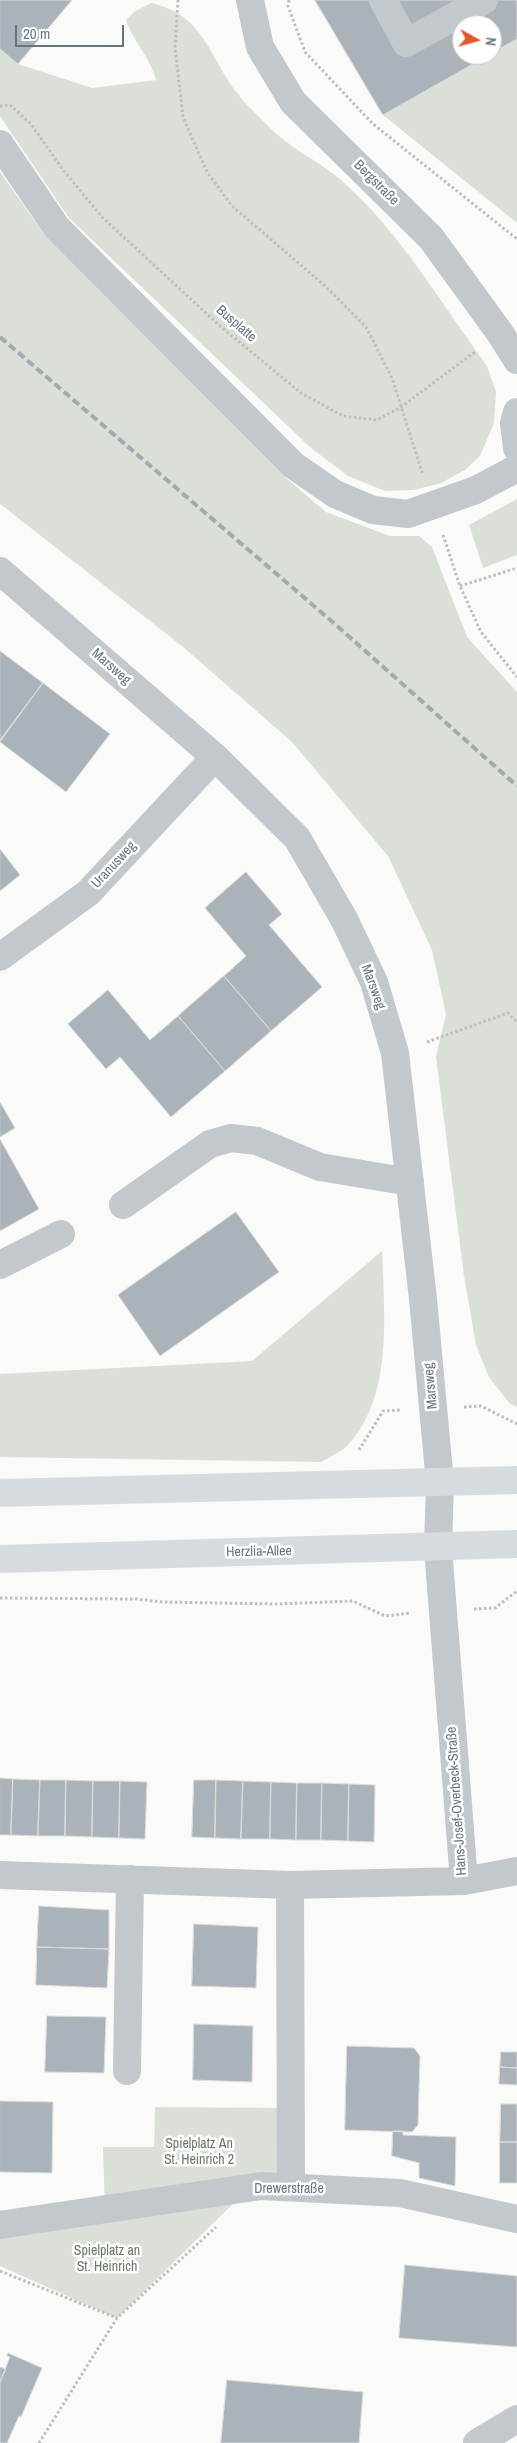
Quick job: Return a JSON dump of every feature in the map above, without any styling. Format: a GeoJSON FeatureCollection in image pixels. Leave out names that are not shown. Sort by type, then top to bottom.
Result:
{"type":"FeatureCollection","features":[{"type":"Feature","properties":{"kind":"main road"},"geometry":{"type":"LineString","coordinates":[[0,1493],[517,1480]]}},
{"type":"Feature","properties":{"kind":"main road","name":"Herzlia-Allee"},"geometry":{"type":"LineString","coordinates":[[0,1559],[438,1548],[517,1544]]}},
{"type":"Feature","properties":{"kind":"street","name":"Bergstraße"},"geometry":{"type":"LineString","coordinates":[[250,0],[260,47],[293,102],[431,238],[500,333],[517,360]]}},
{"type":"Feature","properties":{"kind":"street"},"geometry":{"type":"LineString","coordinates":[[383,0],[406,43],[484,0]]}},
{"type":"Feature","properties":{"kind":"street"},"geometry":{"type":"LineString","coordinates":[[0,144],[57,228],[293,465],[335,494],[373,510],[408,514],[476,490],[517,468]]}},
{"type":"Feature","properties":{"kind":"street"},"geometry":{"type":"LineString","coordinates":[[517,412],[514,423],[517,448]]}},
{"type":"Feature","properties":{"kind":"street","name":"Marsweg"},"geometry":{"type":"LineString","coordinates":[[0,571],[215,758],[297,838],[344,919],[369,973],[395,1053],[440,1483],[438,1548]]}},
{"type":"Feature","properties":{"kind":"street","name":"Uranusweg"},"geometry":{"type":"LineString","coordinates":[[0,957],[88,893],[215,758]]}},
{"type":"Feature","properties":{"kind":"street"},"geometry":{"type":"LineString","coordinates":[[124,1205],[210,1144],[231,1138],[257,1141],[320,1167],[410,1182]]}},
{"type":"Feature","properties":{"kind":"street"},"geometry":{"type":"LineString","coordinates":[[0,1265],[61,1234]]}},
{"type":"Feature","properties":{"kind":"street","name":"Hans-Josef-Overbeck-Straße"},"geometry":{"type":"LineString","coordinates":[[0,1875],[290,1885],[464,1881],[438,1548]]}},
{"type":"Feature","properties":{"kind":"street"},"geometry":{"type":"LineString","coordinates":[[464,1881],[517,1871]]}},
{"type":"Feature","properties":{"kind":"street"},"geometry":{"type":"LineString","coordinates":[[127,2071],[130,1879]]}},
{"type":"Feature","properties":{"kind":"street"},"geometry":{"type":"LineString","coordinates":[[290,1885],[291,2187]]}},
{"type":"Feature","properties":{"kind":"street","name":"Drewerstraße"},"geometry":{"type":"LineString","coordinates":[[0,2225],[261,2186],[400,2193],[517,2219]]}},
{"type":"Feature","properties":{"kind":"street"},"geometry":{"type":"LineString","coordinates":[[477,2443],[517,2419]]}},
{"type":"Feature","properties":{"kind":"path"},"geometry":{"type":"LineString","coordinates":[[178,0],[175,48],[183,117],[207,172],[232,206],[324,285],[366,328],[392,378],[460,586],[481,632],[517,677]]}},
{"type":"Feature","properties":{"kind":"path"},"geometry":{"type":"LineString","coordinates":[[289,0],[288,6],[305,52],[372,124],[517,239]]}},
{"type":"Feature","properties":{"kind":"path","name":"Busplatte"},"geometry":{"type":"LineString","coordinates":[[0,106],[10,105],[30,122],[64,171],[103,218],[220,326],[301,393],[343,416],[377,420],[401,407],[500,333]]}},
{"type":"Feature","properties":{"kind":"path"},"geometry":{"type":"LineString","coordinates":[[460,586],[517,568]]}},
{"type":"Feature","properties":{"kind":"path"},"geometry":{"type":"LineString","coordinates":[[395,1053],[508,1013],[517,1022]]}},
{"type":"Feature","properties":{"kind":"path"},"geometry":{"type":"LineString","coordinates":[[358,1453],[383,1411],[480,1406],[517,1424]]}},
{"type":"Feature","properties":{"kind":"path"},"geometry":{"type":"LineString","coordinates":[[0,1598],[136,1599],[162,1602],[277,1604],[353,1601],[385,1616],[443,1610],[495,1608],[517,1591]]}},
{"type":"Feature","properties":{"kind":"path"},"geometry":{"type":"LineString","coordinates":[[39,2443],[117,2318],[218,2226]]}},
{"type":"Feature","properties":{"kind":"path"},"geometry":{"type":"LineString","coordinates":[[0,2271],[117,2318]]}},
{"type":"Feature","properties":{"kind":"green space"},"geometry":{"type":"Polygon","coordinates":[[[151,3],[182,16],[194,27],[203,38],[227,79],[248,106],[276,134],[332,173],[362,200],[401,245],[487,366],[496,392],[494,423],[480,456],[465,470],[441,483],[414,490],[385,491],[348,476],[311,448],[69,218],[0,116],[0,49],[18,64],[92,88],[156,80],[150,64],[126,20],[134,12],[151,3]]]}},
{"type":"Feature","properties":{"kind":"green space"},"geometry":{"type":"Polygon","coordinates":[[[517,39],[517,223],[383,115],[471,65],[502,65],[502,48],[517,39]]]}},
{"type":"Feature","properties":{"kind":"green space"},"geometry":{"type":"Polygon","coordinates":[[[0,172],[47,238],[285,477],[326,512],[390,536],[419,536],[432,547],[467,637],[517,692],[517,1407],[510,1404],[489,1377],[476,1345],[464,1276],[436,1057],[446,1014],[432,950],[388,856],[292,742],[182,646],[0,504],[0,172]]]}},
{"type":"Feature","properties":{"kind":"green space"},"geometry":{"type":"Polygon","coordinates":[[[517,499],[517,555],[483,568],[469,525],[517,499]]]}},
{"type":"Feature","properties":{"kind":"green space"},"geometry":{"type":"Polygon","coordinates":[[[382,1251],[384,1327],[379,1379],[373,1404],[362,1426],[347,1446],[338,1453],[321,1462],[0,1457],[0,1374],[252,1361],[382,1251]]]}},
{"type":"Feature","properties":{"kind":"green space"},"geometry":{"type":"Polygon","coordinates":[[[155,2107],[282,2108],[281,2187],[245,2192],[117,2318],[0,2266],[0,2225],[105,2210],[103,2147],[154,2147],[155,2107]]]}},
{"type":"Feature","properties":{"kind":"building"},"geometry":{"type":"Polygon","coordinates":[[[0,0],[72,0],[18,64],[0,49],[0,0]]]}},
{"type":"Feature","properties":{"kind":"building"},"geometry":{"type":"Polygon","coordinates":[[[315,0],[517,0],[517,39],[502,47],[502,15],[452,15],[452,65],[471,65],[383,115],[315,0]]]}},
{"type":"Feature","properties":{"kind":"building"},"geometry":{"type":"Polygon","coordinates":[[[0,651],[43,683],[0,740],[0,651]]]}},
{"type":"Feature","properties":{"kind":"building"},"geometry":{"type":"Polygon","coordinates":[[[43,683],[110,734],[66,792],[0,742],[43,683]]]}},
{"type":"Feature","properties":{"kind":"building"},"geometry":{"type":"Polygon","coordinates":[[[0,849],[20,875],[0,891],[0,849]]]}},
{"type":"Feature","properties":{"kind":"building"},"geometry":{"type":"Polygon","coordinates":[[[246,872],[282,914],[269,925],[322,987],[271,1031],[224,976],[246,956],[205,908],[246,872]]]}},
{"type":"Feature","properties":{"kind":"building"},"geometry":{"type":"Polygon","coordinates":[[[224,976],[271,1031],[225,1071],[178,1016],[224,976]]]}},
{"type":"Feature","properties":{"kind":"building"},"geometry":{"type":"Polygon","coordinates":[[[108,990],[150,1040],[178,1016],[225,1071],[171,1117],[120,1057],[106,1069],[68,1024],[108,990]]]}},
{"type":"Feature","properties":{"kind":"building"},"geometry":{"type":"Polygon","coordinates":[[[0,1102],[15,1128],[0,1137],[0,1102]]]}},
{"type":"Feature","properties":{"kind":"building"},"geometry":{"type":"Polygon","coordinates":[[[0,1139],[39,1209],[0,1231],[0,1139]]]}},
{"type":"Feature","properties":{"kind":"building"},"geometry":{"type":"Polygon","coordinates":[[[236,1212],[279,1272],[160,1356],[118,1295],[236,1212]]]}},
{"type":"Feature","properties":{"kind":"building"},"geometry":{"type":"Polygon","coordinates":[[[0,1778],[13,1779],[11,1835],[0,1835],[0,1778]]]}},
{"type":"Feature","properties":{"kind":"building"},"geometry":{"type":"Polygon","coordinates":[[[13,1779],[40,1780],[38,1836],[11,1835],[13,1779]]]}},
{"type":"Feature","properties":{"kind":"building"},"geometry":{"type":"Polygon","coordinates":[[[40,1780],[66,1780],[65,1836],[38,1836],[40,1780]]]}},
{"type":"Feature","properties":{"kind":"building"},"geometry":{"type":"Polygon","coordinates":[[[66,1780],[93,1781],[92,1837],[65,1836],[66,1780]]]}},
{"type":"Feature","properties":{"kind":"building"},"geometry":{"type":"Polygon","coordinates":[[[194,1780],[216,1780],[215,1838],[192,1837],[194,1780]]]}},
{"type":"Feature","properties":{"kind":"building"},"geometry":{"type":"Polygon","coordinates":[[[216,1780],[243,1781],[241,1839],[215,1838],[216,1780]]]}},
{"type":"Feature","properties":{"kind":"building"},"geometry":{"type":"Polygon","coordinates":[[[93,1781],[120,1781],[119,1838],[92,1837],[93,1781]]]}},
{"type":"Feature","properties":{"kind":"building"},"geometry":{"type":"Polygon","coordinates":[[[120,1781],[147,1782],[145,1839],[119,1838],[120,1781]]]}},
{"type":"Feature","properties":{"kind":"building"},"geometry":{"type":"Polygon","coordinates":[[[243,1781],[271,1782],[270,1839],[241,1839],[243,1781]]]}},
{"type":"Feature","properties":{"kind":"building"},"geometry":{"type":"Polygon","coordinates":[[[271,1782],[297,1783],[296,1840],[270,1839],[271,1782]]]}},
{"type":"Feature","properties":{"kind":"building"},"geometry":{"type":"Polygon","coordinates":[[[297,1783],[322,1783],[321,1840],[296,1840],[297,1783]]]}},
{"type":"Feature","properties":{"kind":"building"},"geometry":{"type":"Polygon","coordinates":[[[322,1783],[349,1784],[348,1841],[321,1840],[322,1783]]]}},
{"type":"Feature","properties":{"kind":"building"},"geometry":{"type":"Polygon","coordinates":[[[349,1784],[375,1785],[374,1842],[348,1841],[349,1784]]]}},
{"type":"Feature","properties":{"kind":"building"},"geometry":{"type":"Polygon","coordinates":[[[39,1906],[109,1910],[109,1949],[37,1947],[39,1906]]]}},
{"type":"Feature","properties":{"kind":"building"},"geometry":{"type":"Polygon","coordinates":[[[194,1924],[258,1927],[256,1988],[192,1986],[194,1924]]]}},
{"type":"Feature","properties":{"kind":"building"},"geometry":{"type":"Polygon","coordinates":[[[37,1947],[109,1949],[107,1988],[36,1985],[37,1947]]]}},
{"type":"Feature","properties":{"kind":"building"},"geometry":{"type":"Polygon","coordinates":[[[47,2016],[106,2017],[104,2073],[45,2072],[47,2016]]]}},
{"type":"Feature","properties":{"kind":"building"},"geometry":{"type":"Polygon","coordinates":[[[194,2024],[253,2026],[252,2082],[193,2080],[194,2024]]]}},
{"type":"Feature","properties":{"kind":"building"},"geometry":{"type":"Polygon","coordinates":[[[347,2046],[414,2048],[420,2056],[418,2125],[412,2132],[345,2130],[347,2046]]]}},
{"type":"Feature","properties":{"kind":"building"},"geometry":{"type":"Polygon","coordinates":[[[501,2052],[517,2052],[517,2068],[500,2067],[501,2052]]]}},
{"type":"Feature","properties":{"kind":"building"},"geometry":{"type":"Polygon","coordinates":[[[500,2067],[517,2068],[517,2085],[499,2084],[500,2067]]]}},
{"type":"Feature","properties":{"kind":"building"},"geometry":{"type":"Polygon","coordinates":[[[0,2101],[53,2102],[52,2173],[0,2172],[0,2101]]]}},
{"type":"Feature","properties":{"kind":"building"},"geometry":{"type":"Polygon","coordinates":[[[501,2104],[517,2104],[517,2142],[500,2142],[501,2104]]]}},
{"type":"Feature","properties":{"kind":"building"},"geometry":{"type":"Polygon","coordinates":[[[393,2131],[403,2131],[403,2135],[456,2137],[455,2186],[419,2178],[419,2163],[392,2156],[393,2131]]]}},
{"type":"Feature","properties":{"kind":"building"},"geometry":{"type":"Polygon","coordinates":[[[500,2142],[517,2142],[517,2183],[500,2183],[500,2142]]]}},
{"type":"Feature","properties":{"kind":"building"},"geometry":{"type":"Polygon","coordinates":[[[405,2265],[517,2276],[517,2347],[399,2338],[405,2265]]]}},
{"type":"Feature","properties":{"kind":"building"},"geometry":{"type":"Polygon","coordinates":[[[8,2353],[42,2368],[21,2417],[19,2416],[7,2443],[0,2443],[0,2382],[10,2357],[7,2356],[8,2353]]]}},
{"type":"Feature","properties":{"kind":"building"},"geometry":{"type":"Polygon","coordinates":[[[0,2367],[6,2369],[0,2382],[0,2367]]]}},
{"type":"Feature","properties":{"kind":"building"},"geometry":{"type":"Polygon","coordinates":[[[227,2380],[363,2392],[359,2443],[221,2443],[227,2380]]]}},
{"type":"Feature","properties":{"kind":"railway"},"geometry":{"type":"LineString","coordinates":[[0,337],[335,624],[517,786]]}},
{"type":"Feature","properties":{"kind":"park label","name":"Spielplatz An St. Heinrich 2"},"geometry":{"type":"Point","coordinates":[199,2152]}},
{"type":"Feature","properties":{"kind":"park label","name":"Spielplatz an St. Heinrich"},"geometry":{"type":"Point","coordinates":[107,2260]}}]}
